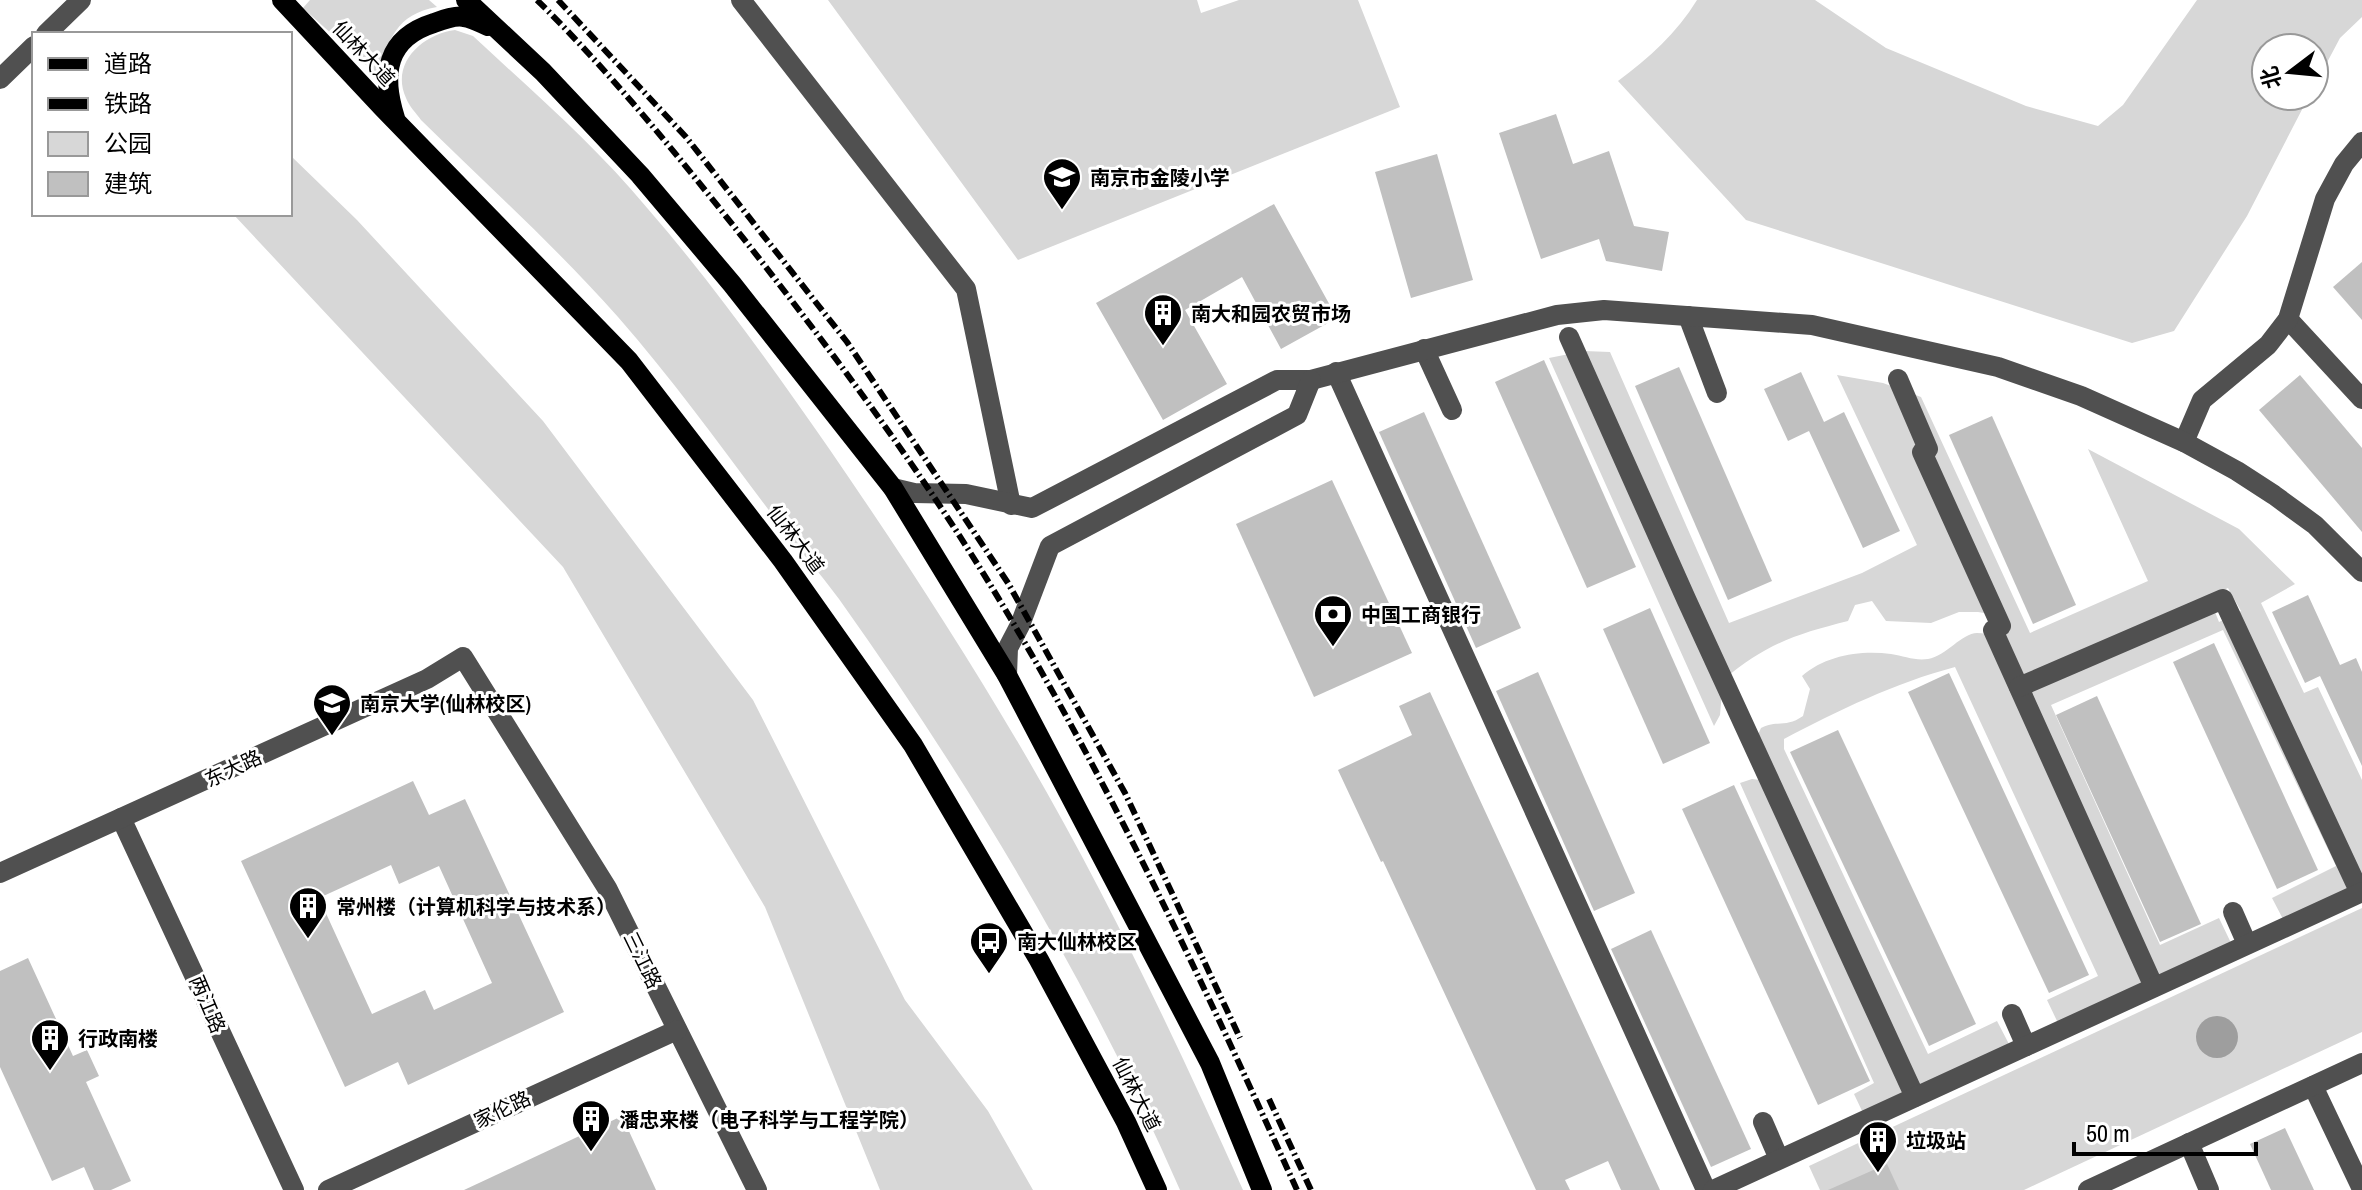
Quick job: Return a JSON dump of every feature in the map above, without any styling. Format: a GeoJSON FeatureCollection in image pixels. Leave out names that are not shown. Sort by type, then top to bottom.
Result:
{"type":"FeatureCollection","features":[{"type":"Feature","properties":{"kind":"main road","name":"仙林大道"},"geometry":{"type":"LineString","coordinates":[[282,0],[629,361],[792,574],[910,740],[1046,974],[1126,1122],[1157,1190]]}},
{"type":"Feature","properties":{"kind":"main road"},"geometry":{"type":"LineString","coordinates":[[466,0],[543,72],[640,175],[732,284],[893,488],[1007,675],[1210,1063],[1262,1190]]}},
{"type":"Feature","properties":{"kind":"main road"},"geometry":{"type":"LineString","coordinates":[[396,122],[387,94],[387,74],[393,54],[407,34],[463,16],[499,30]]}},
{"type":"Feature","properties":{"kind":"street"},"geometry":{"type":"LineString","coordinates":[[48,32],[81,0]]}},
{"type":"Feature","properties":{"kind":"street"},"geometry":{"type":"LineString","coordinates":[[741,0],[966,289],[1011,505]]}},
{"type":"Feature","properties":{"kind":"street"},"geometry":{"type":"LineString","coordinates":[[0,79],[32,48]]}},
{"type":"Feature","properties":{"kind":"street"},"geometry":{"type":"LineString","coordinates":[[2184,442],[2202,400],[2268,345],[2288,319],[2325,199],[2344,164],[2362,142]]}},
{"type":"Feature","properties":{"kind":"street"},"geometry":{"type":"LineString","coordinates":[[2344,164],[2362,176]]}},
{"type":"Feature","properties":{"kind":"street"},"geometry":{"type":"LineString","coordinates":[[893,488],[914,493],[966,494],[1032,508],[1277,380],[1311,380],[1557,315],[1604,310],[1812,325],[1998,367],[2081,396],[2184,442],[2237,471],[2315,525],[2360,566]]}},
{"type":"Feature","properties":{"kind":"street"},"geometry":{"type":"LineString","coordinates":[[1688,316],[1717,393]]}},
{"type":"Feature","properties":{"kind":"street"},"geometry":{"type":"LineString","coordinates":[[2288,319],[2362,399]]}},
{"type":"Feature","properties":{"kind":"street"},"geometry":{"type":"LineString","coordinates":[[1569,337],[1915,1097]]}},
{"type":"Feature","properties":{"kind":"street"},"geometry":{"type":"LineString","coordinates":[[1424,349],[1452,410]]}},
{"type":"Feature","properties":{"kind":"street"},"geometry":{"type":"LineString","coordinates":[[1336,372],[1706,1190]]}},
{"type":"Feature","properties":{"kind":"street"},"geometry":{"type":"LineString","coordinates":[[1898,379],[1928,449],[1922,452],[2001,626],[1993,630],[2154,987]]}},
{"type":"Feature","properties":{"kind":"street"},"geometry":{"type":"LineString","coordinates":[[1007,675],[1008,648],[1050,546],[1297,415],[1311,380]]}},
{"type":"Feature","properties":{"kind":"street"},"geometry":{"type":"LineString","coordinates":[[1713,1190],[2361,892],[2223,599],[2019,687]]}},
{"type":"Feature","properties":{"kind":"street","name":"东大路"},"geometry":{"type":"LineString","coordinates":[[0,873],[427,679],[463,657]]}},
{"type":"Feature","properties":{"kind":"street","name":"三江路"},"geometry":{"type":"LineString","coordinates":[[463,657],[607,888],[757,1190]]}},
{"type":"Feature","properties":{"kind":"street","name":"两江路"},"geometry":{"type":"LineString","coordinates":[[121,818],[294,1190]]}},
{"type":"Feature","properties":{"kind":"street"},"geometry":{"type":"LineString","coordinates":[[2233,912],[2247,944]]}},
{"type":"Feature","properties":{"kind":"street"},"geometry":{"type":"LineString","coordinates":[[2012,1014],[2026,1046]]}},
{"type":"Feature","properties":{"kind":"street","name":"家伦路"},"geometry":{"type":"LineString","coordinates":[[328,1190],[677,1030]]}},
{"type":"Feature","properties":{"kind":"street"},"geometry":{"type":"LineString","coordinates":[[2088,1190],[2362,1063]]}},
{"type":"Feature","properties":{"kind":"street"},"geometry":{"type":"LineString","coordinates":[[2313,1086],[2362,1189]]}},
{"type":"Feature","properties":{"kind":"street"},"geometry":{"type":"LineString","coordinates":[[1763,1122],[1779,1159]]}},
{"type":"Feature","properties":{"kind":"street"},"geometry":{"type":"LineString","coordinates":[[2189,1143],[2209,1190]]}},
{"type":"Feature","properties":{"kind":"green space"},"geometry":{"type":"Polygon","coordinates":[[[310,0],[429,0],[437,7],[423,10],[403,22],[390,40],[377,75],[303,8],[310,0]]]}},
{"type":"Feature","properties":{"kind":"green space","name":"南京市金陵小学"},"geometry":{"type":"Polygon","coordinates":[[[828,0],[1197,0],[1201,13],[1239,0],[1358,0],[1400,107],[1018,260],[828,0]]]}},
{"type":"Feature","properties":{"kind":"green space"},"geometry":{"type":"Polygon","coordinates":[[[1697,0],[1815,0],[1886,48],[2026,106],[2098,126],[2123,105],[2197,0],[2362,0],[2362,17],[2340,38],[2330,57],[2330,32],[2250,32],[2250,112],[2301,112],[2247,216],[2174,331],[2132,343],[1746,220],[1618,81],[1662,44],[1697,0]]]}},
{"type":"Feature","properties":{"kind":"green space"},"geometry":{"type":"Polygon","coordinates":[[[455,30],[473,36],[564,120],[628,186],[742,327],[856,488],[958,644],[1088,867],[1194,1082],[1243,1190],[1180,1190],[1107,1036],[1025,886],[935,740],[839,599],[680,392],[618,317],[411,107],[402,85],[406,62],[421,44],[455,30]]]}},
{"type":"Feature","properties":{"kind":"green space"},"geometry":{"type":"Polygon","coordinates":[[[292,157],[357,220],[543,421],[753,700],[905,1000],[988,1111],[1033,1190],[880,1190],[765,907],[563,567],[235,216],[292,216],[292,157]]]}},
{"type":"Feature","properties":{"kind":"green space"},"geometry":{"type":"Polygon","coordinates":[[[1584,351],[1610,352],[1729,623],[1862,573],[1917,545],[1837,375],[1883,383],[1921,397],[2030,633],[2148,581],[2088,449],[2239,529],[2295,584],[2261,603],[2304,693],[2318,687],[2362,780],[2362,884],[2284,921],[2272,898],[2336,866],[2223,630],[2051,705],[2160,945],[2219,918],[2231,943],[2058,1023],[2047,1000],[2098,976],[1955,667],[1889,689],[1846,708],[1784,739],[1784,749],[1928,1054],[1997,1021],[2010,1046],[1863,1113],[1854,1094],[1874,1083],[1740,783],[1752,779],[1769,781],[1753,745],[1761,728],[1792,722],[1803,716],[1810,689],[1802,676],[1811,669],[1833,659],[1856,654],[1880,653],[1914,659],[1935,657],[1971,634],[1995,636],[1996,615],[1959,612],[1931,623],[1886,621],[1872,601],[1855,605],[1848,621],[1782,642],[1753,657],[1723,680],[1720,715],[1714,726],[1549,358],[1584,351]],[[2228,588],[2165,616],[2215,612],[2219,622],[2241,611],[2228,588]]]}},
{"type":"Feature","properties":{"kind":"green space"},"geometry":{"type":"Polygon","coordinates":[[[2362,908],[2362,1032],[2024,1190],[1820,1190],[1809,1166],[2362,908]]]}},
{"type":"Feature","properties":{"kind":"shaded area"},"geometry":{"type":"Polygon","coordinates":[[[2217,1016],[2232,1022],[2238,1037],[2232,1052],[2217,1058],[2202,1052],[2196,1037],[2202,1022],[2217,1016]]]}},
{"type":"Feature","properties":{"kind":"building"},"geometry":{"type":"Polygon","coordinates":[[[1556,114],[1573,164],[1609,151],[1634,226],[1669,232],[1662,271],[1606,261],[1599,239],[1541,259],[1499,133],[1556,114]]]}},
{"type":"Feature","properties":{"kind":"building"},"geometry":{"type":"Polygon","coordinates":[[[1437,154],[1473,280],[1411,298],[1375,172],[1437,154]]]}},
{"type":"Feature","properties":{"kind":"building"},"geometry":{"type":"Polygon","coordinates":[[[1274,204],[1337,318],[1281,349],[1242,277],[1185,310],[1227,384],[1163,420],[1096,303],[1274,204]]]}},
{"type":"Feature","properties":{"kind":"building"},"geometry":{"type":"Polygon","coordinates":[[[2362,262],[2362,320],[2333,287],[2362,262]]]}},
{"type":"Feature","properties":{"kind":"building"},"geometry":{"type":"Polygon","coordinates":[[[1544,360],[1636,567],[1587,588],[1495,382],[1544,360]]]}},
{"type":"Feature","properties":{"kind":"building"},"geometry":{"type":"Polygon","coordinates":[[[1679,367],[1772,581],[1728,600],[1635,386],[1679,367]]]}},
{"type":"Feature","properties":{"kind":"building"},"geometry":{"type":"Polygon","coordinates":[[[1801,372],[1824,422],[1844,412],[1900,531],[1863,548],[1809,431],[1788,441],[1764,389],[1801,372]]]}},
{"type":"Feature","properties":{"kind":"building"},"geometry":{"type":"Polygon","coordinates":[[[2300,375],[2362,448],[2362,532],[2259,410],[2300,375]]]}},
{"type":"Feature","properties":{"kind":"building"},"geometry":{"type":"Polygon","coordinates":[[[1424,412],[1521,628],[1476,648],[1379,432],[1424,412]]]}},
{"type":"Feature","properties":{"kind":"building"},"geometry":{"type":"Polygon","coordinates":[[[1992,416],[2076,605],[2033,624],[1949,435],[1992,416]]]}},
{"type":"Feature","properties":{"kind":"building"},"geometry":{"type":"Polygon","coordinates":[[[1332,480],[1412,653],[1314,697],[1236,524],[1332,480]]]}},
{"type":"Feature","properties":{"kind":"building"},"geometry":{"type":"Polygon","coordinates":[[[2308,595],[2340,665],[2356,658],[2362,672],[2362,766],[2320,676],[2305,683],[2272,612],[2308,595]]]}},
{"type":"Feature","properties":{"kind":"building"},"geometry":{"type":"Polygon","coordinates":[[[1650,608],[1710,743],[1663,764],[1603,629],[1650,608]]]}},
{"type":"Feature","properties":{"kind":"building"},"geometry":{"type":"Polygon","coordinates":[[[2214,643],[2318,870],[2277,889],[2173,662],[2214,643]]]}},
{"type":"Feature","properties":{"kind":"building"},"geometry":{"type":"Polygon","coordinates":[[[1538,672],[1635,893],[1594,911],[1496,691],[1538,672]]]}},
{"type":"Feature","properties":{"kind":"building"},"geometry":{"type":"Polygon","coordinates":[[[1949,673],[2089,975],[2049,993],[1908,692],[1949,673]]]}},
{"type":"Feature","properties":{"kind":"building"},"geometry":{"type":"Polygon","coordinates":[[[1430,692],[1660,1190],[1621,1190],[1608,1161],[1565,1180],[1570,1190],[1536,1190],[1338,770],[1412,735],[1399,706],[1430,692]]]}},
{"type":"Feature","properties":{"kind":"building"},"geometry":{"type":"Polygon","coordinates":[[[2097,696],[2201,924],[2160,942],[2056,715],[2097,696]]]}},
{"type":"Feature","properties":{"kind":"building"},"geometry":{"type":"Polygon","coordinates":[[[1838,730],[1976,1024],[1929,1046],[1790,752],[1838,730]]]}},
{"type":"Feature","properties":{"kind":"building","name":"常州楼（计算机科学与技术系）"},"geometry":{"type":"Polygon","coordinates":[[[413,781],[429,815],[465,799],[564,1012],[408,1085],[398,1062],[345,1087],[241,861],[413,781]],[[391,865],[319,898],[372,1014],[425,990],[434,1010],[492,983],[439,866],[399,884],[391,865]]]}},
{"type":"Feature","properties":{"kind":"building"},"geometry":{"type":"Polygon","coordinates":[[[1734,785],[1870,1081],[1818,1105],[1682,809],[1734,785]]]}},
{"type":"Feature","properties":{"kind":"building"},"geometry":{"type":"Polygon","coordinates":[[[1651,930],[1751,1149],[1711,1167],[1611,949],[1651,930]]]}},
{"type":"Feature","properties":{"kind":"building","name":"行政南楼"},"geometry":{"type":"Polygon","coordinates":[[[28,958],[73,1056],[87,1050],[99,1076],[86,1082],[131,1181],[111,1190],[94,1190],[84,1167],[52,1181],[0,1067],[0,971],[28,958]]]}},
{"type":"Feature","properties":{"kind":"building","name":"潘忠来楼（电子科学与工程学院）"},"geometry":{"type":"Polygon","coordinates":[[[622,1116],[656,1190],[464,1190],[622,1116]]]}},
{"type":"Feature","properties":{"kind":"building"},"geometry":{"type":"Polygon","coordinates":[[[2285,1128],[2314,1190],[2271,1190],[2250,1144],[2285,1128]]]}},
{"type":"Feature","properties":{"kind":"building","name":"垃圾站"},"geometry":{"type":"Polygon","coordinates":[[[1887,1164],[1899,1190],[1828,1190],[1887,1164]]]}},
{"type":"Feature","properties":{"kind":"railway"},"geometry":{"type":"LineString","coordinates":[[537,0],[621,90],[751,248],[876,414],[964,542],[1034,659],[1115,807],[1190,959],[1297,1190]]}},
{"type":"Feature","properties":{"kind":"railway"},"geometry":{"type":"LineString","coordinates":[[558,0],[686,137],[847,342],[1008,583],[1125,793],[1240,1038]]}},
{"type":"Feature","properties":{"kind":"railway"},"geometry":{"type":"LineString","coordinates":[[1269,1099],[1311,1190]]}},
{"type":"Feature","properties":{"kind":"place","name":"南京市金陵小学"},"geometry":{"type":"Point","coordinates":[1062,211]}},
{"type":"Feature","properties":{"kind":"place","name":"南大和园农贸市场"},"geometry":{"type":"Point","coordinates":[1163,347]}},
{"type":"Feature","properties":{"kind":"place","name":"中国工商银行"},"geometry":{"type":"Point","coordinates":[1333,648]}},
{"type":"Feature","properties":{"kind":"place","name":"南京大学(仙林校区)"},"geometry":{"type":"Point","coordinates":[332,737]}},
{"type":"Feature","properties":{"kind":"place","name":"常州楼（计算机科学与技术系）"},"geometry":{"type":"Point","coordinates":[308,940]}},
{"type":"Feature","properties":{"kind":"place","name":"南大仙林校区"},"geometry":{"type":"Point","coordinates":[989,975]}},
{"type":"Feature","properties":{"kind":"place","name":"行政南楼"},"geometry":{"type":"Point","coordinates":[50,1072]}},
{"type":"Feature","properties":{"kind":"place","name":"潘忠来楼（电子科学与工程学院）"},"geometry":{"type":"Point","coordinates":[591,1153]}},
{"type":"Feature","properties":{"kind":"place","name":"垃圾站"},"geometry":{"type":"Point","coordinates":[1878,1174]}}]}
